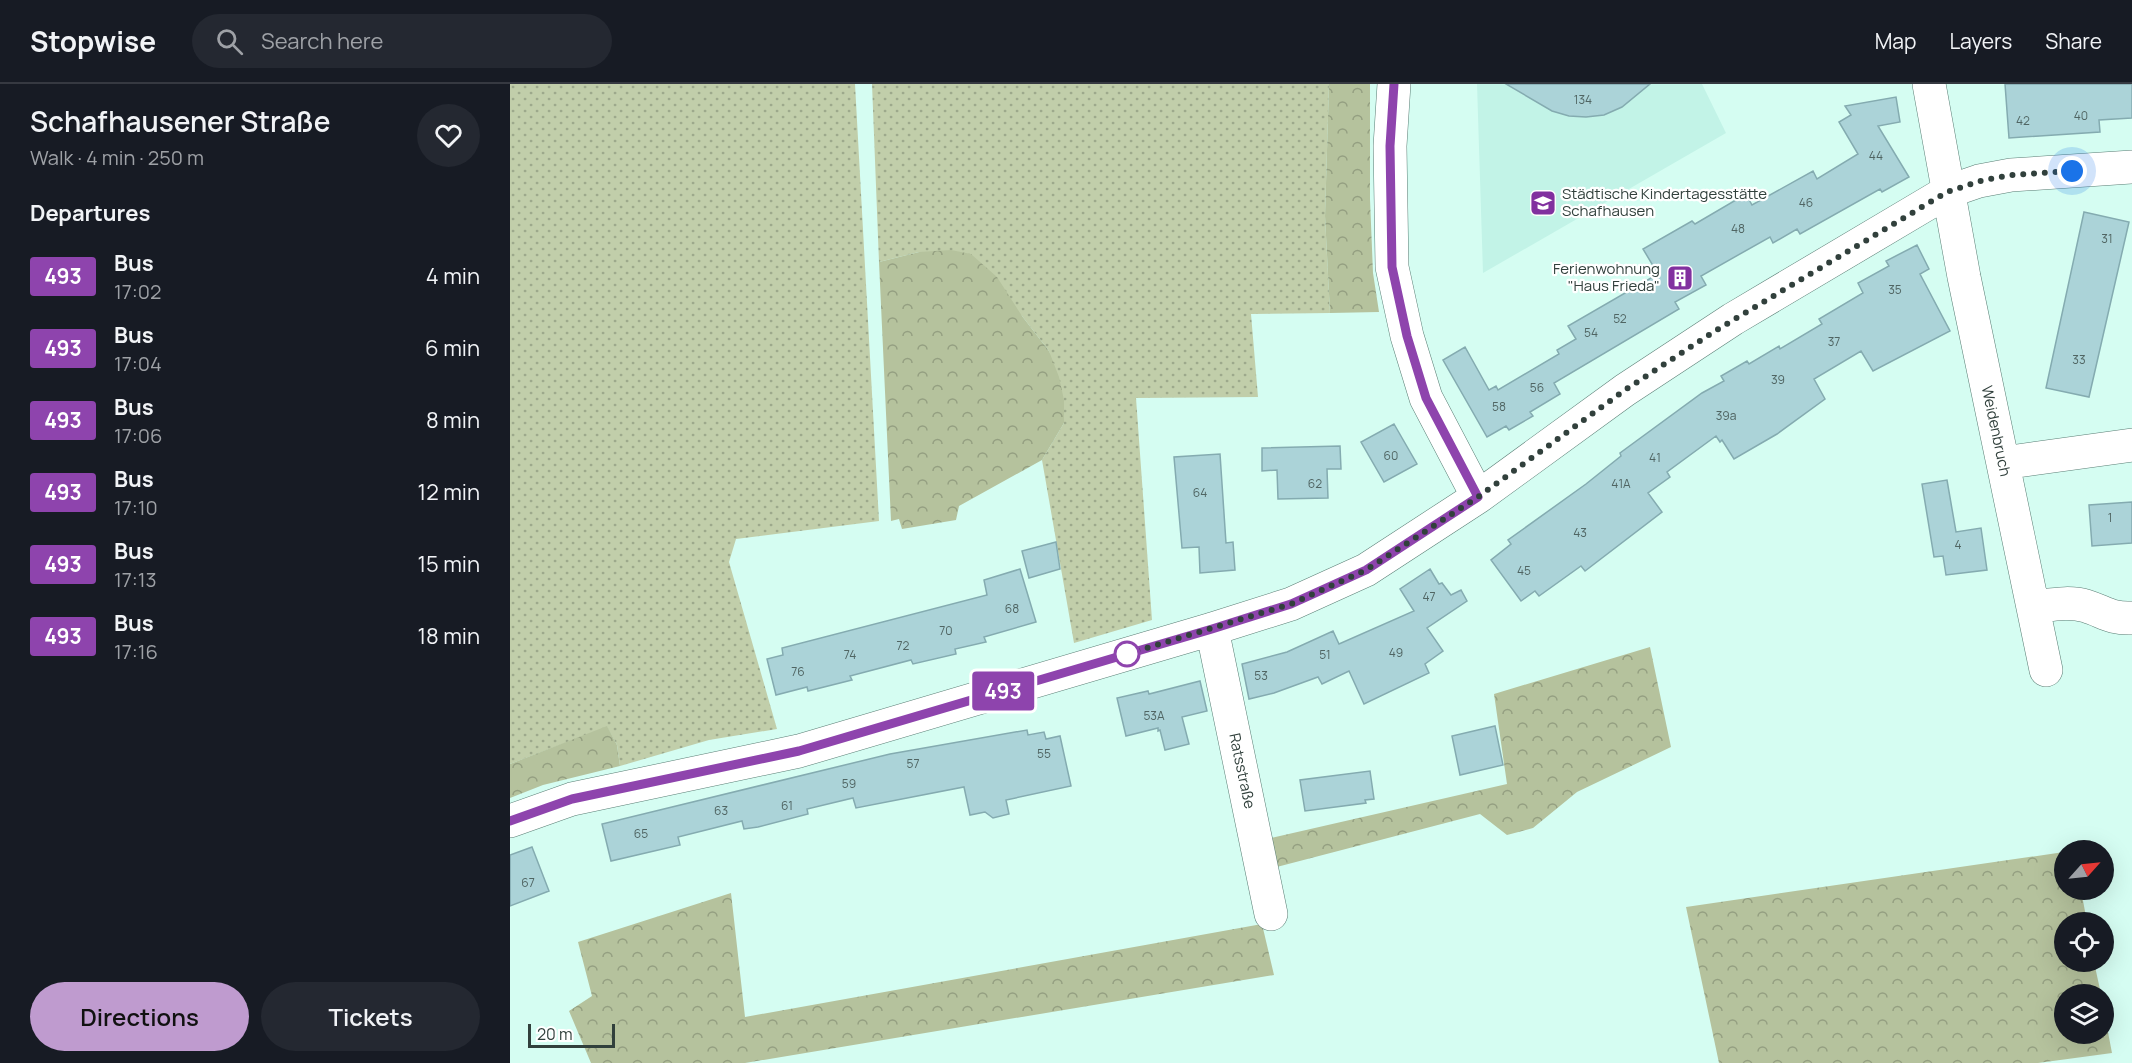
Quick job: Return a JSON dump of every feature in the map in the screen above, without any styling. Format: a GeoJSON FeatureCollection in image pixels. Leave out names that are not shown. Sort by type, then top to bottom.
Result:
{"type":"FeatureCollection","features":[{"type":"Feature","properties":{"kind":"street"},"geometry":{"type":"LineString","coordinates":[[1394,84],[1390,146],[1392,267],[1407,336],[1426,398],[1478,497]]}},
{"type":"Feature","properties":{"kind":"street","name":"Weidenbruch"},"geometry":{"type":"LineString","coordinates":[[1929,84],[1947,192],[2046,670]]}},
{"type":"Feature","properties":{"kind":"street"},"geometry":{"type":"LineString","coordinates":[[510,821],[572,799],[799,751],[1291,604],[1366,570],[1478,497],[1625,390],[1733,319],[1947,192],[1980,181],[2011,175],[2132,167]]}},
{"type":"Feature","properties":{"kind":"street"},"geometry":{"type":"LineString","coordinates":[[2003,463],[2132,445]]}},
{"type":"Feature","properties":{"kind":"street"},"geometry":{"type":"LineString","coordinates":[[2033,607],[2071,603],[2086,606],[2116,619],[2132,618]]}},
{"type":"Feature","properties":{"kind":"street","name":"Ratsstraße"},"geometry":{"type":"LineString","coordinates":[[1212,629],[1272,914]]}},
{"type":"Feature","properties":{"kind":"shaded area","name":"Städtische Kindertagesstätte Schafhausen"},"geometry":{"type":"Polygon","coordinates":[[[1477,84],[1702,84],[1726,133],[1483,273],[1477,84]]]}},
{"type":"Feature","properties":{"kind":"green space"},"geometry":{"type":"Polygon","coordinates":[[[510,84],[855,84],[879,521],[736,539],[729,562],[777,729],[709,740],[620,766],[617,745],[607,727],[510,764],[510,84]]]}},
{"type":"Feature","properties":{"kind":"green space"},"geometry":{"type":"Polygon","coordinates":[[[872,84],[1329,84],[1325,216],[1330,313],[1251,314],[1258,397],[1136,398],[1152,620],[1074,643],[1042,460],[1064,423],[1049,351],[1022,316],[919,252],[879,262],[872,84]]]}},
{"type":"Feature","properties":{"kind":"green space"},"geometry":{"type":"Polygon","coordinates":[[[1329,84],[1370,84],[1370,199],[1373,273],[1379,312],[1330,313],[1325,216],[1329,84]]]}},
{"type":"Feature","properties":{"kind":"green space"},"geometry":{"type":"Polygon","coordinates":[[[951,250],[971,254],[997,277],[1022,316],[1049,351],[1059,377],[1064,400],[1064,423],[1042,460],[959,506],[956,520],[902,529],[899,519],[891,521],[879,262],[919,252],[951,250]]]}},
{"type":"Feature","properties":{"kind":"green space"},"geometry":{"type":"Polygon","coordinates":[[[1650,647],[1671,747],[1577,792],[1533,828],[1507,835],[1480,814],[1269,869],[1262,840],[1507,784],[1494,694],[1650,647]]]}},
{"type":"Feature","properties":{"kind":"green space"},"geometry":{"type":"Polygon","coordinates":[[[607,726],[617,745],[620,766],[543,785],[510,798],[510,764],[607,726]]]}},
{"type":"Feature","properties":{"kind":"green space"},"geometry":{"type":"Polygon","coordinates":[[[2054,853],[2054,900],[2083,900],[2085,912],[2054,912],[2054,972],[2096,972],[2099,984],[2054,984],[2054,1044],[2110,1044],[2112,1053],[2038,1063],[1719,1063],[1686,907],[2054,853]]]}},
{"type":"Feature","properties":{"kind":"green space"},"geometry":{"type":"Polygon","coordinates":[[[731,893],[745,1017],[1262,924],[1274,975],[745,1063],[591,1063],[569,1011],[592,996],[578,942],[731,893]]]}},
{"type":"Feature","properties":{"kind":"building"},"geometry":{"type":"Polygon","coordinates":[[[1506,84],[1650,84],[1622,107],[1604,115],[1586,117],[1569,116],[1552,111],[1506,84]]]}},
{"type":"Feature","properties":{"kind":"building"},"geometry":{"type":"Polygon","coordinates":[[[2005,84],[2132,84],[2132,118],[2099,120],[2100,132],[2009,138],[2005,84]]]}},
{"type":"Feature","properties":{"kind":"building"},"geometry":{"type":"Polygon","coordinates":[[[1896,97],[1900,122],[1878,126],[1909,177],[1882,192],[1880,189],[1800,234],[1797,229],[1773,243],[1770,237],[1701,276],[1706,285],[1675,302],[1679,309],[1554,383],[1560,394],[1530,412],[1533,416],[1509,430],[1506,426],[1487,437],[1443,360],[1465,347],[1489,390],[1496,386],[1498,390],[1559,354],[1557,350],[1576,339],[1568,326],[1658,274],[1643,249],[1692,221],[1695,224],[1746,194],[1752,205],[1813,171],[1817,179],[1858,154],[1839,122],[1851,115],[1845,106],[1896,97]]]}},
{"type":"Feature","properties":{"kind":"building"},"geometry":{"type":"Polygon","coordinates":[[[2084,212],[2129,222],[2089,397],[2046,388],[2084,212]]]}},
{"type":"Feature","properties":{"kind":"building"},"geometry":{"type":"Polygon","coordinates":[[[1917,245],[1929,269],[1920,274],[1950,331],[1873,371],[1861,351],[1814,379],[1825,399],[1777,434],[1734,459],[1722,440],[1720,442],[1716,436],[1667,472],[1670,477],[1648,493],[1662,512],[1585,571],[1581,566],[1539,596],[1535,591],[1521,601],[1491,560],[1511,544],[1508,540],[1586,484],[1621,456],[1620,453],[1702,393],[1724,381],[1721,376],[1747,361],[1749,364],[1779,346],[1780,349],[1822,324],[1819,319],[1863,293],[1858,283],[1889,266],[1886,261],[1917,245]]]}},
{"type":"Feature","properties":{"kind":"building"},"geometry":{"type":"Polygon","coordinates":[[[1394,424],[1417,464],[1384,482],[1361,442],[1394,424]]]}},
{"type":"Feature","properties":{"kind":"building"},"geometry":{"type":"Polygon","coordinates":[[[1340,446],[1341,469],[1327,469],[1328,498],[1278,499],[1277,470],[1262,471],[1262,448],[1340,446]]]}},
{"type":"Feature","properties":{"kind":"building"},"geometry":{"type":"Polygon","coordinates":[[[1220,454],[1226,543],[1233,542],[1235,570],[1200,573],[1199,547],[1182,548],[1174,457],[1220,454]]]}},
{"type":"Feature","properties":{"kind":"building"},"geometry":{"type":"Polygon","coordinates":[[[1947,480],[1956,532],[1981,528],[1987,570],[1946,575],[1943,556],[1934,557],[1922,484],[1947,480]]]}},
{"type":"Feature","properties":{"kind":"building"},"geometry":{"type":"Polygon","coordinates":[[[2132,502],[2132,543],[2092,546],[2089,505],[2132,502]]]}},
{"type":"Feature","properties":{"kind":"building"},"geometry":{"type":"Polygon","coordinates":[[[1056,542],[1060,569],[1029,578],[1022,551],[1056,542]]]}},
{"type":"Feature","properties":{"kind":"building"},"geometry":{"type":"Polygon","coordinates":[[[1020,569],[1036,622],[984,637],[986,642],[955,649],[956,654],[913,664],[911,660],[850,676],[852,680],[808,691],[807,687],[776,695],[767,659],[783,655],[782,648],[987,595],[984,580],[1020,569]]]}},
{"type":"Feature","properties":{"kind":"building"},"geometry":{"type":"Polygon","coordinates":[[[1430,569],[1439,584],[1442,583],[1451,595],[1461,590],[1467,601],[1427,628],[1443,651],[1425,664],[1429,673],[1364,704],[1349,671],[1322,684],[1318,677],[1274,693],[1249,699],[1242,664],[1287,652],[1333,631],[1339,644],[1414,611],[1400,589],[1430,569]]]}},
{"type":"Feature","properties":{"kind":"building"},"geometry":{"type":"Polygon","coordinates":[[[1200,681],[1207,711],[1182,717],[1189,744],[1165,750],[1158,728],[1126,736],[1117,698],[1148,691],[1149,694],[1200,681]]]}},
{"type":"Feature","properties":{"kind":"building"},"geometry":{"type":"Polygon","coordinates":[[[1495,726],[1503,765],[1460,775],[1452,736],[1495,726]]]}},
{"type":"Feature","properties":{"kind":"building"},"geometry":{"type":"Polygon","coordinates":[[[1027,730],[1028,735],[1044,732],[1046,739],[1060,736],[1071,786],[1006,800],[1009,814],[993,818],[985,812],[970,815],[964,787],[856,808],[853,798],[807,809],[808,814],[758,827],[744,829],[742,821],[678,837],[680,845],[611,861],[602,824],[890,754],[1027,730]]]}},
{"type":"Feature","properties":{"kind":"building"},"geometry":{"type":"Polygon","coordinates":[[[1370,771],[1374,799],[1365,800],[1366,803],[1305,811],[1300,780],[1370,771]]]}},
{"type":"Feature","properties":{"kind":"building"},"geometry":{"type":"Polygon","coordinates":[[[532,847],[549,891],[510,906],[510,855],[532,847]]]}},
{"type":"Feature","properties":{"kind":"bus line","name":"493"},"geometry":{"type":"LineString","coordinates":[[510,821],[572,799],[799,751],[1291,604],[1366,570],[1478,497],[1426,398],[1407,336],[1392,267],[1390,146],[1394,84]]}},
{"type":"Feature","properties":{"kind":"place","name":"Städtische Kindertagesstätte Schafhausen"},"geometry":{"type":"Point","coordinates":[1543,203]}},
{"type":"Feature","properties":{"kind":"place","name":"Ferienwohnung \"Haus Frieda\""},"geometry":{"type":"Point","coordinates":[1680,278]}},
{"type":"Feature","properties":{"kind":"route"},"geometry":{"type":"LineString","coordinates":[[1127,654],[1291,604],[1366,570],[1478,497],[1625,390],[1733,319],[1947,192],[1980,181],[2011,175],[2072,171]]}}]}
